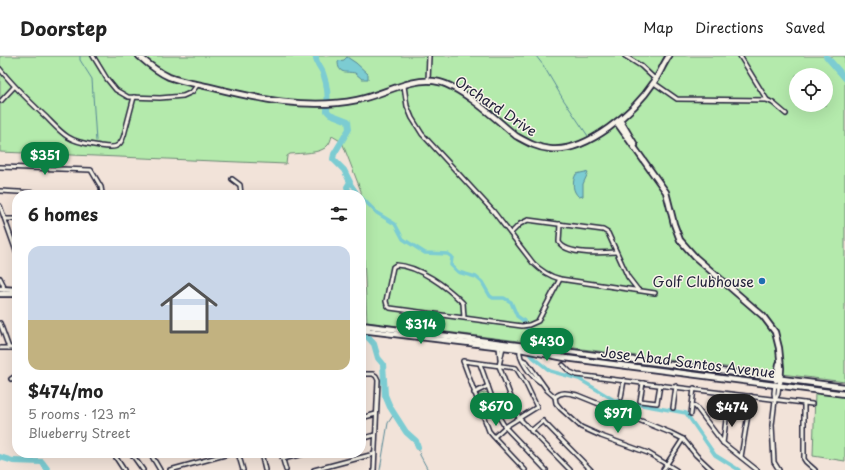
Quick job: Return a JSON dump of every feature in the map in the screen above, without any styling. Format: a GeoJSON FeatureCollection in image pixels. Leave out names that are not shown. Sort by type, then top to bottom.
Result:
{"type":"FeatureCollection","features":[{"type":"Feature","properties":{"kind":"street"},"geometry":{"type":"LineString","coordinates":[[93,56],[107,79],[116,90],[128,97],[160,98],[183,96],[192,92],[198,84]]}},
{"type":"Feature","properties":{"kind":"street","name":"Orchard Drive"},"geometry":{"type":"LineString","coordinates":[[139,56],[149,65],[169,77],[252,98],[296,104],[319,104],[359,100],[404,86],[428,81],[440,82],[456,89],[516,136],[538,147],[551,149],[570,147],[589,140],[618,121],[640,100],[655,81],[669,56]]}},
{"type":"Feature","properties":{"kind":"street"},"geometry":{"type":"LineString","coordinates":[[428,81],[429,56]]}},
{"type":"Feature","properties":{"kind":"street"},"geometry":{"type":"LineString","coordinates":[[625,56],[641,66],[655,81],[677,98],[767,100],[786,114]]}},
{"type":"Feature","properties":{"kind":"street"},"geometry":{"type":"LineString","coordinates":[[740,56],[767,100]]}},
{"type":"Feature","properties":{"kind":"street"},"geometry":{"type":"LineString","coordinates":[[0,69],[14,87],[67,136],[77,141],[109,148],[115,147],[123,140],[134,97]]}},
{"type":"Feature","properties":{"kind":"street"},"geometry":{"type":"LineString","coordinates":[[404,86],[407,106],[412,118],[422,134],[493,211],[540,269],[560,279],[655,293]]}},
{"type":"Feature","properties":{"kind":"street"},"geometry":{"type":"LineString","coordinates":[[1,101],[14,87]]}},
{"type":"Feature","properties":{"kind":"street"},"geometry":{"type":"LineString","coordinates":[[618,121],[628,140],[637,150],[666,192],[671,206],[674,224],[680,240],[695,257],[767,320],[775,332],[780,360],[778,394],[775,400],[772,425],[774,462],[777,469]]}},
{"type":"Feature","properties":{"kind":"street"},"geometry":{"type":"LineString","coordinates":[[0,167],[91,170],[102,190]]}},
{"type":"Feature","properties":{"kind":"street"},"geometry":{"type":"LineString","coordinates":[[232,179],[240,184],[240,190]]}},
{"type":"Feature","properties":{"kind":"street"},"geometry":{"type":"LineString","coordinates":[[0,191],[12,192]]}},
{"type":"Feature","properties":{"kind":"street"},"geometry":{"type":"LineString","coordinates":[[0,206],[12,240]]}},
{"type":"Feature","properties":{"kind":"street"},"geometry":{"type":"LineString","coordinates":[[5,219],[12,219]]}},
{"type":"Feature","properties":{"kind":"street"},"geometry":{"type":"LineString","coordinates":[[511,233],[525,220],[603,230],[608,234],[628,277],[638,290]]}},
{"type":"Feature","properties":{"kind":"street"},"geometry":{"type":"LineString","coordinates":[[560,224],[559,242],[564,247],[589,253],[601,254],[616,252]]}},
{"type":"Feature","properties":{"kind":"street"},"geometry":{"type":"LineString","coordinates":[[464,318],[463,304],[456,296],[428,276],[401,265],[396,265],[393,267],[386,301],[388,307],[394,309],[522,326],[534,324],[541,317],[560,279]]}},
{"type":"Feature","properties":{"kind":"street"},"geometry":{"type":"LineString","coordinates":[[1,280],[4,285],[2,292]]}},
{"type":"Feature","properties":{"kind":"street"},"geometry":{"type":"LineString","coordinates":[[2,292],[12,291]]}},
{"type":"Feature","properties":{"kind":"street"},"geometry":{"type":"LineString","coordinates":[[2,292],[12,293]]}},
{"type":"Feature","properties":{"kind":"street"},"geometry":{"type":"LineString","coordinates":[[0,323],[9,348],[0,348]]}},
{"type":"Feature","properties":{"kind":"street","name":"Jose Abad Santos Avenue"},"geometry":{"type":"LineString","coordinates":[[366,327],[501,346],[523,347],[565,358],[778,382],[845,387]]}},
{"type":"Feature","properties":{"kind":"street"},"geometry":{"type":"LineString","coordinates":[[501,346],[499,366],[519,418],[570,470]]}},
{"type":"Feature","properties":{"kind":"street"},"geometry":{"type":"LineString","coordinates":[[523,347],[520,352],[523,360],[541,384],[555,397],[556,403],[561,409],[581,427],[648,453],[676,470]]}},
{"type":"Feature","properties":{"kind":"street"},"geometry":{"type":"LineString","coordinates":[[494,437],[505,427],[537,407],[518,370],[514,368],[464,361],[463,362],[474,393],[489,431],[494,437],[525,470]]}},
{"type":"Feature","properties":{"kind":"street"},"geometry":{"type":"LineString","coordinates":[[480,364],[499,417],[505,427],[546,470]]}},
{"type":"Feature","properties":{"kind":"street"},"geometry":{"type":"LineString","coordinates":[[563,366],[570,372],[577,375],[694,388],[812,404]]}},
{"type":"Feature","properties":{"kind":"street"},"geometry":{"type":"LineString","coordinates":[[366,375],[376,376],[378,380],[374,470]]}},
{"type":"Feature","properties":{"kind":"street"},"geometry":{"type":"LineString","coordinates":[[621,398],[624,380]]}},
{"type":"Feature","properties":{"kind":"street","name":"Jose Abad Santos Avenue"},"geometry":{"type":"LineString","coordinates":[[778,382],[845,394]]}},
{"type":"Feature","properties":{"kind":"street"},"geometry":{"type":"LineString","coordinates":[[643,383],[640,401],[657,403],[660,385]]}},
{"type":"Feature","properties":{"kind":"street"},"geometry":{"type":"LineString","coordinates":[[474,393],[488,386]]}},
{"type":"Feature","properties":{"kind":"street"},"geometry":{"type":"LineString","coordinates":[[673,408],[676,386]]}},
{"type":"Feature","properties":{"kind":"street"},"geometry":{"type":"LineString","coordinates":[[691,414],[694,388]]}},
{"type":"Feature","properties":{"kind":"street"},"geometry":{"type":"LineString","coordinates":[[555,397],[564,393],[577,395],[611,410],[660,428],[683,440],[712,470]]}},
{"type":"Feature","properties":{"kind":"street"},"geometry":{"type":"LineString","coordinates":[[741,457],[751,396]]}},
{"type":"Feature","properties":{"kind":"street"},"geometry":{"type":"LineString","coordinates":[[804,403],[804,459],[815,470]]}},
{"type":"Feature","properties":{"kind":"street"},"geometry":{"type":"LineString","coordinates":[[692,405],[696,407],[723,443],[757,470]]}},
{"type":"Feature","properties":{"kind":"street"},"geometry":{"type":"LineString","coordinates":[[366,417],[376,414]]}},
{"type":"Feature","properties":{"kind":"street"},"geometry":{"type":"LineString","coordinates":[[723,443],[726,420],[724,415]]}},
{"type":"Feature","properties":{"kind":"street"},"geometry":{"type":"LineString","coordinates":[[531,431],[543,421],[591,470]]}},
{"type":"Feature","properties":{"kind":"street"},"geometry":{"type":"LineString","coordinates":[[366,438],[375,435]]}},
{"type":"Feature","properties":{"kind":"street"},"geometry":{"type":"LineString","coordinates":[[663,470],[683,440]]}},
{"type":"Feature","properties":{"kind":"street"},"geometry":{"type":"LineString","coordinates":[[366,456],[374,454]]}},
{"type":"Feature","properties":{"kind":"street"},"geometry":{"type":"LineString","coordinates":[[116,458],[124,470]]}},
{"type":"Feature","properties":{"kind":"street"},"geometry":{"type":"LineString","coordinates":[[135,458],[143,470]]}},
{"type":"Feature","properties":{"kind":"street"},"geometry":{"type":"LineString","coordinates":[[152,458],[160,470]]}},
{"type":"Feature","properties":{"kind":"street"},"geometry":{"type":"LineString","coordinates":[[170,470],[214,458]]}},
{"type":"Feature","properties":{"kind":"street"},"geometry":{"type":"LineString","coordinates":[[239,458],[243,470]]}},
{"type":"Feature","properties":{"kind":"street"},"geometry":{"type":"LineString","coordinates":[[262,458],[265,470]]}},
{"type":"Feature","properties":{"kind":"street"},"geometry":{"type":"LineString","coordinates":[[286,470],[283,459],[287,458]]}},
{"type":"Feature","properties":{"kind":"street"},"geometry":{"type":"LineString","coordinates":[[314,470],[359,458]]}},
{"type":"Feature","properties":{"kind":"green space"},"geometry":{"type":"Polygon","coordinates":[[[0,56],[845,56],[845,382],[367,322],[366,190],[361,190],[342,142],[332,136],[329,143],[321,150],[316,152],[290,154],[287,156],[286,164],[0,152],[0,56]]]}},
{"type":"Feature","properties":{"kind":"green space"},"geometry":{"type":"Polygon","coordinates":[[[488,392],[493,408],[482,411],[477,395],[488,392]]]}},
{"type":"Feature","properties":{"kind":"green space"},"geometry":{"type":"Polygon","coordinates":[[[815,393],[845,397],[845,461],[813,456],[815,393]]]}},
{"type":"Feature","properties":{"kind":"water"},"geometry":{"type":"Polygon","coordinates":[[[347,57],[368,74],[368,79],[362,79],[355,73],[343,72],[339,68],[338,61],[344,60],[347,57]]]}},
{"type":"Feature","properties":{"kind":"water"},"geometry":{"type":"Polygon","coordinates":[[[585,172],[588,173],[583,184],[583,196],[579,197],[573,186],[574,180],[576,174],[585,172]]]}},
{"type":"Feature","properties":{"kind":"waterway"},"geometry":{"type":"LineString","coordinates":[[80,56],[80,60],[92,79],[96,141]]}},
{"type":"Feature","properties":{"kind":"waterway"},"geometry":{"type":"LineString","coordinates":[[316,56],[316,61],[326,82],[327,111],[330,114],[348,121],[349,129],[334,154],[333,159],[344,170],[350,182],[347,187],[348,190]]}},
{"type":"Feature","properties":{"kind":"waterway"},"geometry":{"type":"LineString","coordinates":[[536,56],[588,136]]}},
{"type":"Feature","properties":{"kind":"waterway"},"geometry":{"type":"LineString","coordinates":[[826,56],[845,78]]}},
{"type":"Feature","properties":{"kind":"waterway"},"geometry":{"type":"LineString","coordinates":[[350,182],[356,190]]}},
{"type":"Feature","properties":{"kind":"waterway"},"geometry":{"type":"LineString","coordinates":[[366,202],[377,213],[395,224],[403,239],[425,253],[448,254],[452,257],[451,265],[458,272],[476,277],[482,282],[490,296],[493,298],[504,298],[511,302],[517,316],[524,321]]}},
{"type":"Feature","properties":{"kind":"waterway"},"geometry":{"type":"LineString","coordinates":[[527,329],[530,355],[550,371],[579,379],[614,400],[686,413],[715,455],[739,470]]}},
{"type":"Feature","properties":{"kind":"waterway"},"geometry":{"type":"LineString","coordinates":[[366,335],[374,344],[378,358],[383,364],[385,395],[390,407],[406,432],[416,441],[418,447]]}},
{"type":"Feature","properties":{"kind":"waterway"},"geometry":{"type":"LineString","coordinates":[[380,470],[388,423],[394,414]]}},
{"type":"Feature","properties":{"kind":"waterway"},"geometry":{"type":"LineString","coordinates":[[418,447],[420,455],[428,470]]}},
{"type":"Feature","properties":{"kind":"waterway"},"geometry":{"type":"LineString","coordinates":[[0,457],[13,461],[42,462],[48,470]]}},
{"type":"Feature","properties":{"kind":"place","name":"Golf Clubhouse"},"geometry":{"type":"Point","coordinates":[762,281]}}]}
